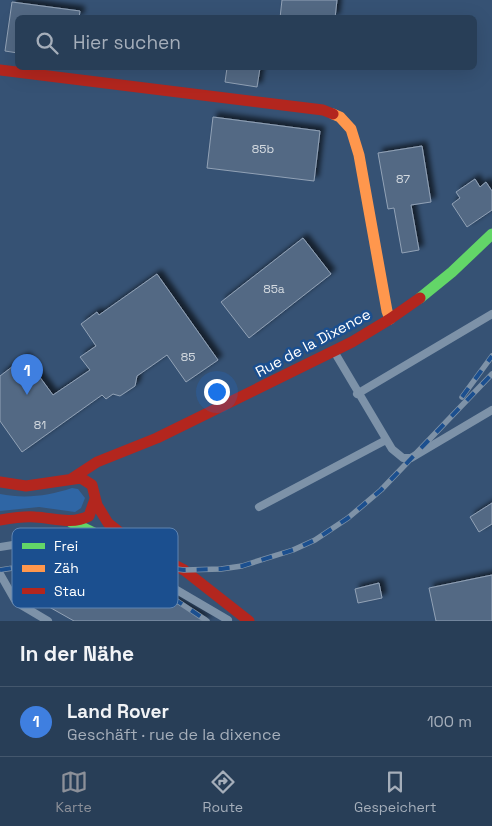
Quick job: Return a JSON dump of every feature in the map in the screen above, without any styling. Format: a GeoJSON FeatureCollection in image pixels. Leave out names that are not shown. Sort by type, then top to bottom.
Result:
{"type":"FeatureCollection","features":[{"type":"Feature","properties":{"kind":"street"},"geometry":{"type":"LineString","coordinates":[[0,70],[323,110],[340,117],[351,129],[360,155],[386,308],[390,319]]}},
{"type":"Feature","properties":{"kind":"street","name":"Rue de la Dixence"},"geometry":{"type":"LineString","coordinates":[[71,479],[97,462],[157,438],[334,352],[390,319],[452,272],[492,234]]}},
{"type":"Feature","properties":{"kind":"street","name":"Rue de la Dixence"},"geometry":{"type":"LineString","coordinates":[[111,467],[130,449]]}},
{"type":"Feature","properties":{"kind":"street"},"geometry":{"type":"LineString","coordinates":[[0,482],[26,486],[81,478],[92,486],[100,511],[108,523],[114,528]]}},
{"type":"Feature","properties":{"kind":"street"},"geometry":{"type":"LineString","coordinates":[[71,522],[88,516],[102,478]]}},
{"type":"Feature","properties":{"kind":"street"},"geometry":{"type":"LineString","coordinates":[[0,520],[36,517],[71,522],[83,528]]}},
{"type":"Feature","properties":{"kind":"street"},"geometry":{"type":"LineString","coordinates":[[178,567],[249,621]]}},
{"type":"Feature","properties":{"kind":"lane"},"geometry":{"type":"LineString","coordinates":[[357,394],[492,314]]}},
{"type":"Feature","properties":{"kind":"lane"},"geometry":{"type":"LineString","coordinates":[[334,352],[357,394],[386,440],[392,449],[403,458],[411,458],[492,410]]}},
{"type":"Feature","properties":{"kind":"lane"},"geometry":{"type":"LineString","coordinates":[[258,507],[386,440]]}},
{"type":"Feature","properties":{"kind":"lane"},"geometry":{"type":"LineString","coordinates":[[0,574],[12,595]]}},
{"type":"Feature","properties":{"kind":"lane"},"geometry":{"type":"LineString","coordinates":[[178,591],[227,621],[234,610]]}},
{"type":"Feature","properties":{"kind":"lane"},"geometry":{"type":"LineString","coordinates":[[26,608],[48,621]]}},
{"type":"Feature","properties":{"kind":"shaded area"},"geometry":{"type":"Polygon","coordinates":[[[72,488],[78,489],[85,498],[81,508],[75,512],[39,507],[0,511],[0,494],[36,496],[72,488]]]}},
{"type":"Feature","properties":{"kind":"building"},"geometry":{"type":"Polygon","coordinates":[[[282,0],[337,0],[335,15],[280,15],[282,0]]]}},
{"type":"Feature","properties":{"kind":"building"},"geometry":{"type":"Polygon","coordinates":[[[12,2],[80,11],[79,15],[15,15],[15,53],[5,51],[12,2]]]}},
{"type":"Feature","properties":{"kind":"building"},"geometry":{"type":"Polygon","coordinates":[[[227,70],[260,70],[257,87],[225,82],[227,70]]]}},
{"type":"Feature","properties":{"kind":"building"},"geometry":{"type":"Polygon","coordinates":[[[213,117],[320,131],[314,181],[207,168],[213,117]]]}},
{"type":"Feature","properties":{"kind":"building"},"geometry":{"type":"Polygon","coordinates":[[[422,146],[431,202],[411,205],[419,250],[402,253],[394,208],[388,209],[378,153],[422,146]]]}},
{"type":"Feature","properties":{"kind":"building"},"geometry":{"type":"Polygon","coordinates":[[[475,179],[480,187],[486,182],[492,191],[492,210],[467,227],[452,204],[460,198],[456,192],[475,179]]]}},
{"type":"Feature","properties":{"kind":"building"},"geometry":{"type":"Polygon","coordinates":[[[303,238],[331,274],[249,338],[221,302],[303,238]]]}},
{"type":"Feature","properties":{"kind":"building"},"geometry":{"type":"Polygon","coordinates":[[[157,274],[218,360],[186,382],[167,355],[137,376],[135,386],[120,396],[113,394],[106,399],[102,395],[22,452],[0,421],[0,376],[25,357],[53,395],[90,370],[80,357],[96,346],[81,324],[97,312],[99,315],[157,274]]]}},
{"type":"Feature","properties":{"kind":"building"},"geometry":{"type":"Polygon","coordinates":[[[492,503],[492,524],[479,532],[470,517],[492,503]]]}},
{"type":"Feature","properties":{"kind":"building"},"geometry":{"type":"Polygon","coordinates":[[[492,575],[492,621],[436,621],[429,588],[492,575]]]}},
{"type":"Feature","properties":{"kind":"building"},"geometry":{"type":"Polygon","coordinates":[[[379,583],[382,598],[358,603],[355,589],[379,583]]]}},
{"type":"Feature","properties":{"kind":"building"},"geometry":{"type":"Polygon","coordinates":[[[178,604],[208,621],[74,621],[51,608],[178,608],[178,604]]]}},
{"type":"Feature","properties":{"kind":"railway"},"geometry":{"type":"LineString","coordinates":[[462,397],[492,356]]}},
{"type":"Feature","properties":{"kind":"railway"},"geometry":{"type":"LineString","coordinates":[[178,569],[221,569],[242,566],[293,550],[315,540],[348,518],[381,490],[492,374]]}},
{"type":"Feature","properties":{"kind":"railway"},"geometry":{"type":"LineString","coordinates":[[0,570],[12,568]]}},
{"type":"Feature","properties":{"kind":"railway"},"geometry":{"type":"LineString","coordinates":[[178,602],[207,621]]}},
{"type":"Feature","properties":{"kind":"traffic: fast"},"geometry":{"type":"LineString","coordinates":[[420,298],[452,272],[492,234]]}},
{"type":"Feature","properties":{"kind":"traffic: fast"},"geometry":{"type":"LineString","coordinates":[[71,522],[83,528]]}},
{"type":"Feature","properties":{"kind":"traffic: slow"},"geometry":{"type":"LineString","coordinates":[[333,114],[340,117],[351,129],[359,155],[390,319]]}},
{"type":"Feature","properties":{"kind":"traffic: jam"},"geometry":{"type":"LineString","coordinates":[[0,70],[323,110],[333,114]]}},
{"type":"Feature","properties":{"kind":"traffic: jam"},"geometry":{"type":"LineString","coordinates":[[71,479],[97,462],[157,438],[352,342],[420,298]]}},
{"type":"Feature","properties":{"kind":"traffic: jam"},"geometry":{"type":"LineString","coordinates":[[0,482],[26,486],[81,478],[92,485],[97,505],[108,523],[114,528]]}},
{"type":"Feature","properties":{"kind":"traffic: jam"},"geometry":{"type":"LineString","coordinates":[[0,520],[27,517],[69,521],[82,519],[89,516],[95,499]]}},
{"type":"Feature","properties":{"kind":"traffic: jam"},"geometry":{"type":"LineString","coordinates":[[178,567],[249,621]]}},
{"type":"Feature","properties":{"kind":"place","name":"Land Rover"},"geometry":{"type":"Point","coordinates":[27,395]}}]}
